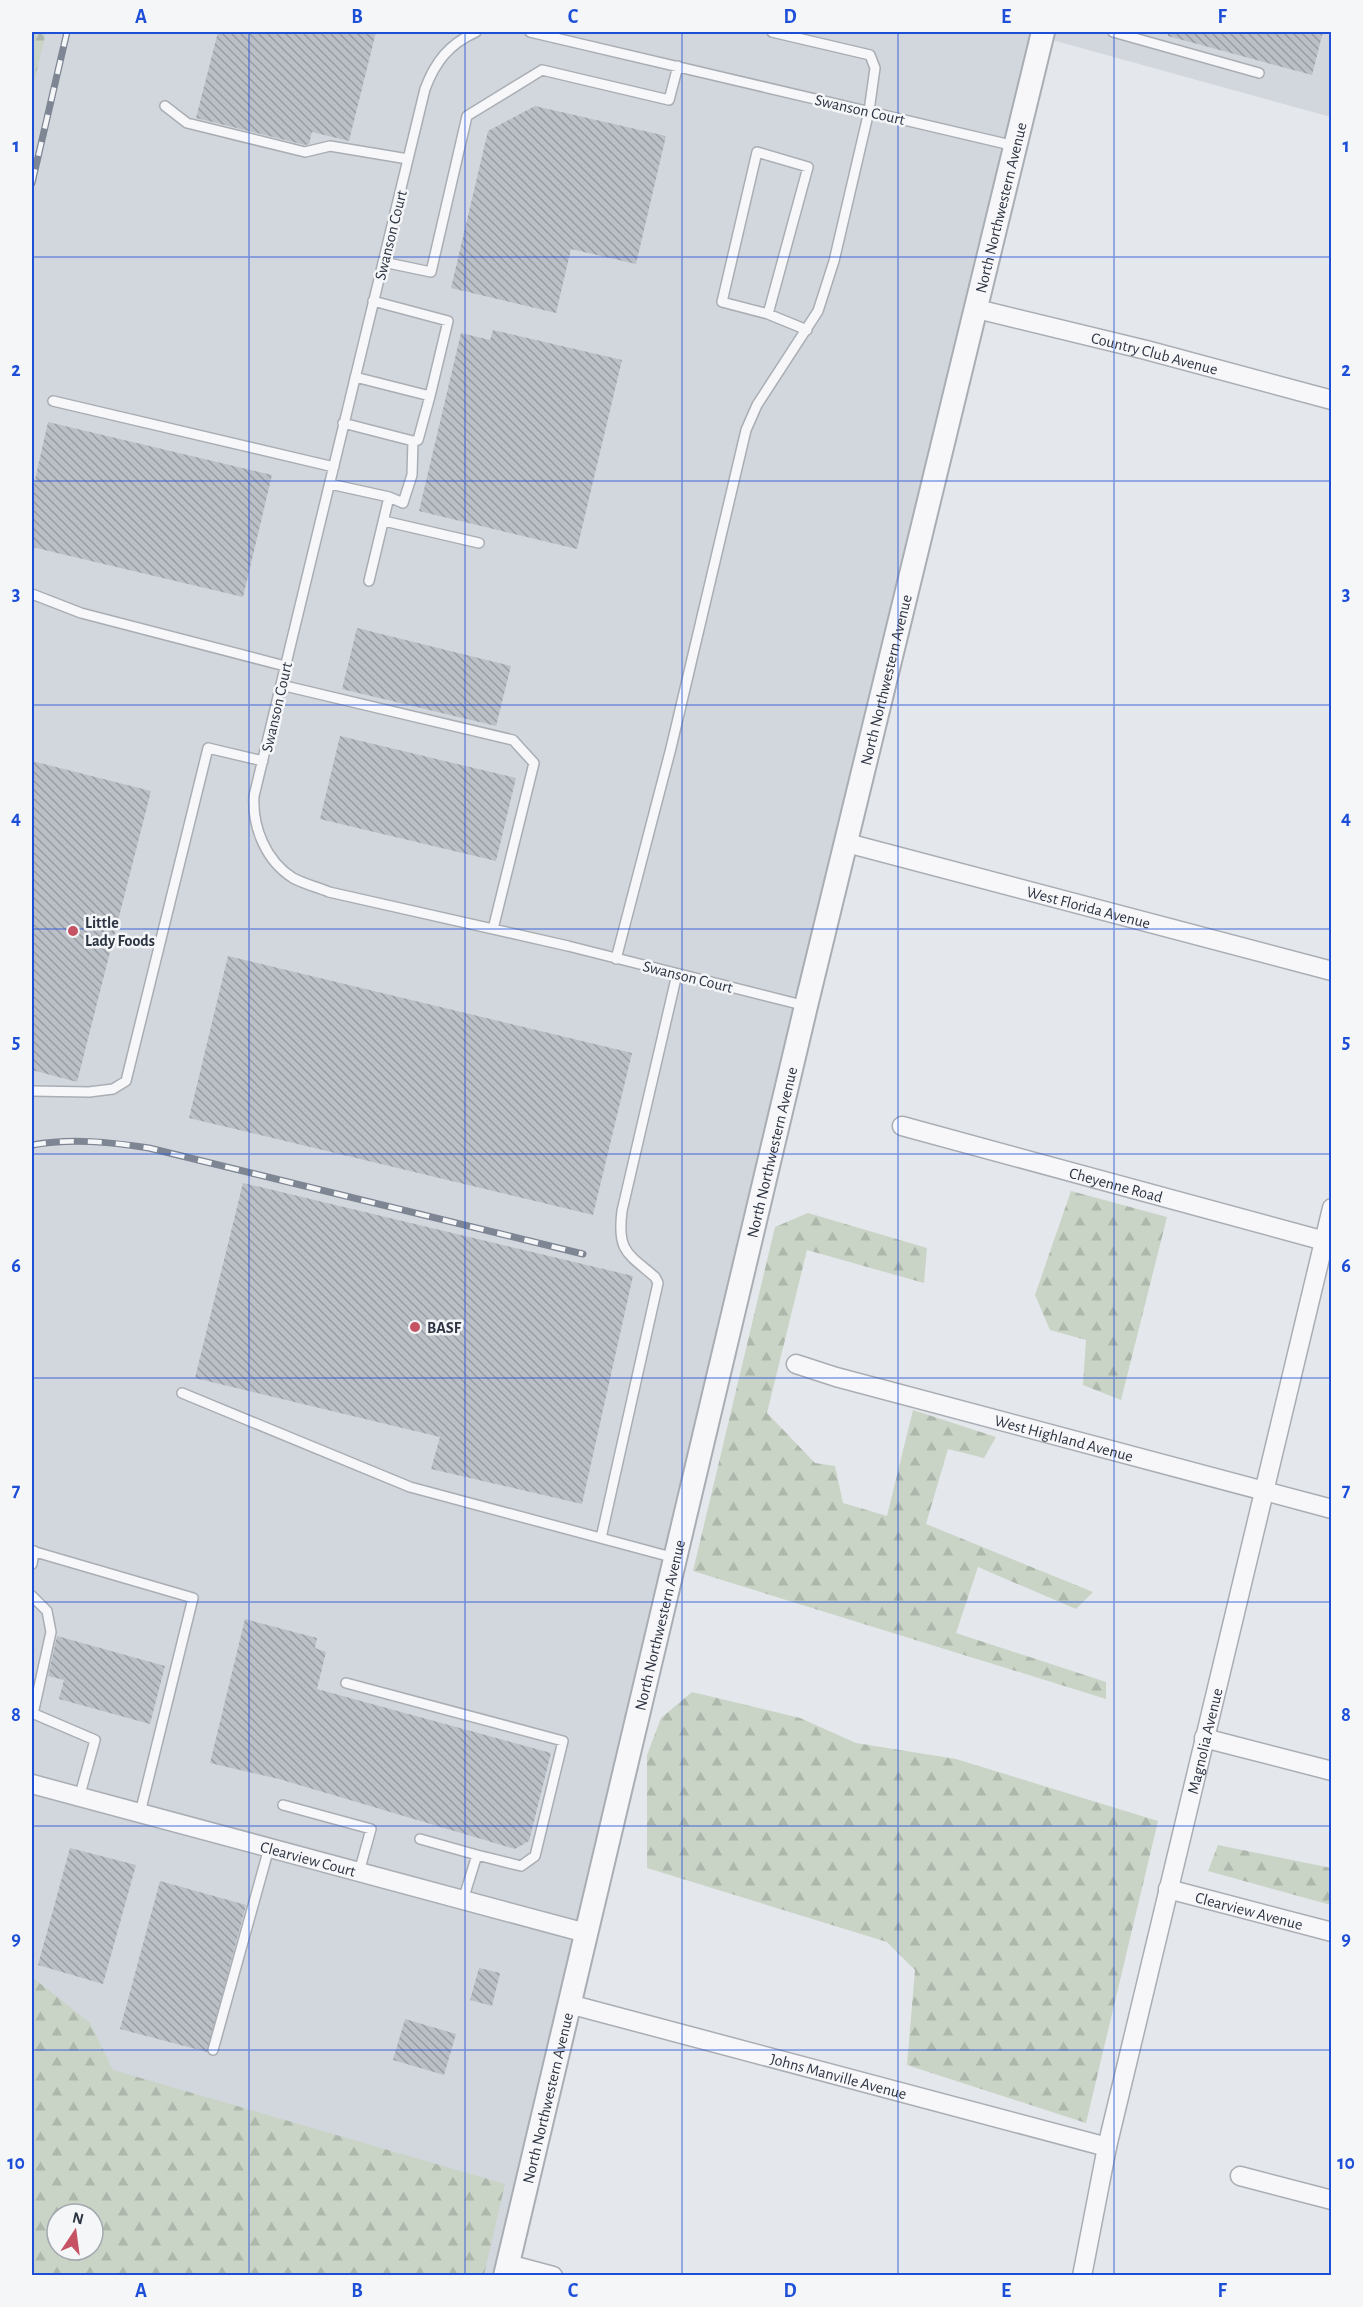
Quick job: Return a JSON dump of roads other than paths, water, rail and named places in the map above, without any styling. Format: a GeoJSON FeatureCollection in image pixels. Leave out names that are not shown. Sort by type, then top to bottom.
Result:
{"type":"FeatureCollection","features":[{"type":"Feature","properties":{"kind":"street","name":"North Northwestern Avenue"},"geometry":{"type":"LineString","coordinates":[[506,2270],[806,1006],[1043,32]]}},
{"type":"Feature","properties":{"kind":"street","name":"Country Club Avenue"},"geometry":{"type":"LineString","coordinates":[[977,309],[1146,350],[1332,400]]}},
{"type":"Feature","properties":{"kind":"street","name":"West Florida Avenue"},"geometry":{"type":"LineString","coordinates":[[847,843],[1332,971]]}},
{"type":"Feature","properties":{"kind":"street","name":"Cheyenne Road"},"geometry":{"type":"LineString","coordinates":[[902,1126],[1328,1242]]}},
{"type":"Feature","properties":{"kind":"street","name":"Magnolia Avenue"},"geometry":{"type":"LineString","coordinates":[[1082,2276],[1107,2147],[1263,1491],[1328,1242],[1332,1208]]}},
{"type":"Feature","properties":{"kind":"street","name":"West Highland Avenue"},"geometry":{"type":"LineString","coordinates":[[796,1364],[836,1377],[1332,1509]]}},
{"type":"Feature","properties":{"kind":"street"},"geometry":{"type":"LineString","coordinates":[[1204,1738],[1332,1771]]}},
{"type":"Feature","properties":{"kind":"street","name":"Clearview Court"},"geometry":{"type":"LineString","coordinates":[[32,1784],[586,1933]]}},
{"type":"Feature","properties":{"kind":"street","name":"Clearview Avenue"},"geometry":{"type":"LineString","coordinates":[[1168,1889],[1332,1932]]}},
{"type":"Feature","properties":{"kind":"street","name":"Johns Manville Avenue"},"geometry":{"type":"LineString","coordinates":[[569,2004],[1107,2147]]}},
{"type":"Feature","properties":{"kind":"street"},"geometry":{"type":"LineString","coordinates":[[1240,2176],[1332,2200]]}},
{"type":"Feature","properties":{"kind":"street"},"geometry":{"type":"LineString","coordinates":[[506,2270],[554,2276]]}},
{"type":"Feature","properties":{"kind":"lane","name":"Swanson Court"},"geometry":{"type":"LineString","coordinates":[[476,32],[464,37],[443,54],[432,71],[425,89],[254,796],[253,809],[257,829],[277,863],[292,877],[329,892],[616,958],[806,1006]]}},
{"type":"Feature","properties":{"kind":"lane","name":"Swanson Court"},"geometry":{"type":"LineString","coordinates":[[530,32],[546,33],[1015,146]]}},
{"type":"Feature","properties":{"kind":"lane"},"geometry":{"type":"LineString","coordinates":[[616,958],[671,748],[746,430],[757,405],[818,311],[834,261],[876,68],[870,55],[772,32]]}},
{"type":"Feature","properties":{"kind":"lane"},"geometry":{"type":"LineString","coordinates":[[1113,32],[1259,73]]}},
{"type":"Feature","properties":{"kind":"lane"},"geometry":{"type":"LineString","coordinates":[[383,262],[431,272],[467,116],[542,70],[669,100],[678,66]]}},
{"type":"Feature","properties":{"kind":"lane"},"geometry":{"type":"LineString","coordinates":[[165,106],[187,123],[305,152],[330,146],[408,159]]}},
{"type":"Feature","properties":{"kind":"lane"},"geometry":{"type":"LineString","coordinates":[[768,314],[808,167],[757,152],[722,302],[768,314],[807,330]]}},
{"type":"Feature","properties":{"kind":"lane"},"geometry":{"type":"LineString","coordinates":[[343,423],[413,441],[418,440],[430,396],[448,321],[373,301]]}},
{"type":"Feature","properties":{"kind":"lane"},"geometry":{"type":"LineString","coordinates":[[355,377],[430,396]]}},
{"type":"Feature","properties":{"kind":"lane"},"geometry":{"type":"LineString","coordinates":[[53,401],[334,467]]}},
{"type":"Feature","properties":{"kind":"lane"},"geometry":{"type":"LineString","coordinates":[[330,484],[403,503],[411,475],[413,441]]}},
{"type":"Feature","properties":{"kind":"lane"},"geometry":{"type":"LineString","coordinates":[[369,581],[389,498]]}},
{"type":"Feature","properties":{"kind":"lane"},"geometry":{"type":"LineString","coordinates":[[384,521],[479,543]]}},
{"type":"Feature","properties":{"kind":"lane"},"geometry":{"type":"LineString","coordinates":[[32,594],[93,617],[285,666]]}},
{"type":"Feature","properties":{"kind":"lane"},"geometry":{"type":"LineString","coordinates":[[281,685],[513,740],[534,764],[493,929]]}},
{"type":"Feature","properties":{"kind":"lane"},"geometry":{"type":"LineString","coordinates":[[32,1091],[89,1092],[113,1089],[126,1081],[208,748],[263,761]]}},
{"type":"Feature","properties":{"kind":"lane"},"geometry":{"type":"LineString","coordinates":[[601,1538],[658,1283],[655,1277],[624,1249],[619,1232],[620,1221],[677,974]]}},
{"type":"Feature","properties":{"kind":"lane"},"geometry":{"type":"LineString","coordinates":[[182,1393],[410,1487],[675,1558]]}},
{"type":"Feature","properties":{"kind":"lane"},"geometry":{"type":"LineString","coordinates":[[32,1564],[33,1551],[193,1598],[140,1813]]}},
{"type":"Feature","properties":{"kind":"lane"},"geometry":{"type":"LineString","coordinates":[[32,1596],[47,1611],[51,1632],[32,1714],[95,1740],[79,1798]]}},
{"type":"Feature","properties":{"kind":"lane"},"geometry":{"type":"LineString","coordinates":[[346,1683],[563,1741],[535,1856],[521,1866],[420,1839]]}},
{"type":"Feature","properties":{"kind":"lane"},"geometry":{"type":"LineString","coordinates":[[283,1805],[371,1829],[359,1872]]}},
{"type":"Feature","properties":{"kind":"lane"},"geometry":{"type":"LineString","coordinates":[[213,2050],[269,1848]]}},
{"type":"Feature","properties":{"kind":"lane"},"geometry":{"type":"LineString","coordinates":[[464,1900],[477,1855]]}},
{"type":"Feature","properties":{"kind":"railway"},"geometry":{"type":"LineString","coordinates":[[32,183],[67,32]]}},
{"type":"Feature","properties":{"kind":"railway"},"geometry":{"type":"LineString","coordinates":[[32,1145],[90,1142],[149,1148],[583,1254]]}},
{"type":"Feature","properties":{"kind":"place","name":"Little Lady Foods"},"geometry":{"type":"Point","coordinates":[73,931]}},
{"type":"Feature","properties":{"kind":"place","name":"BASF"},"geometry":{"type":"Point","coordinates":[415,1327]}}]}
